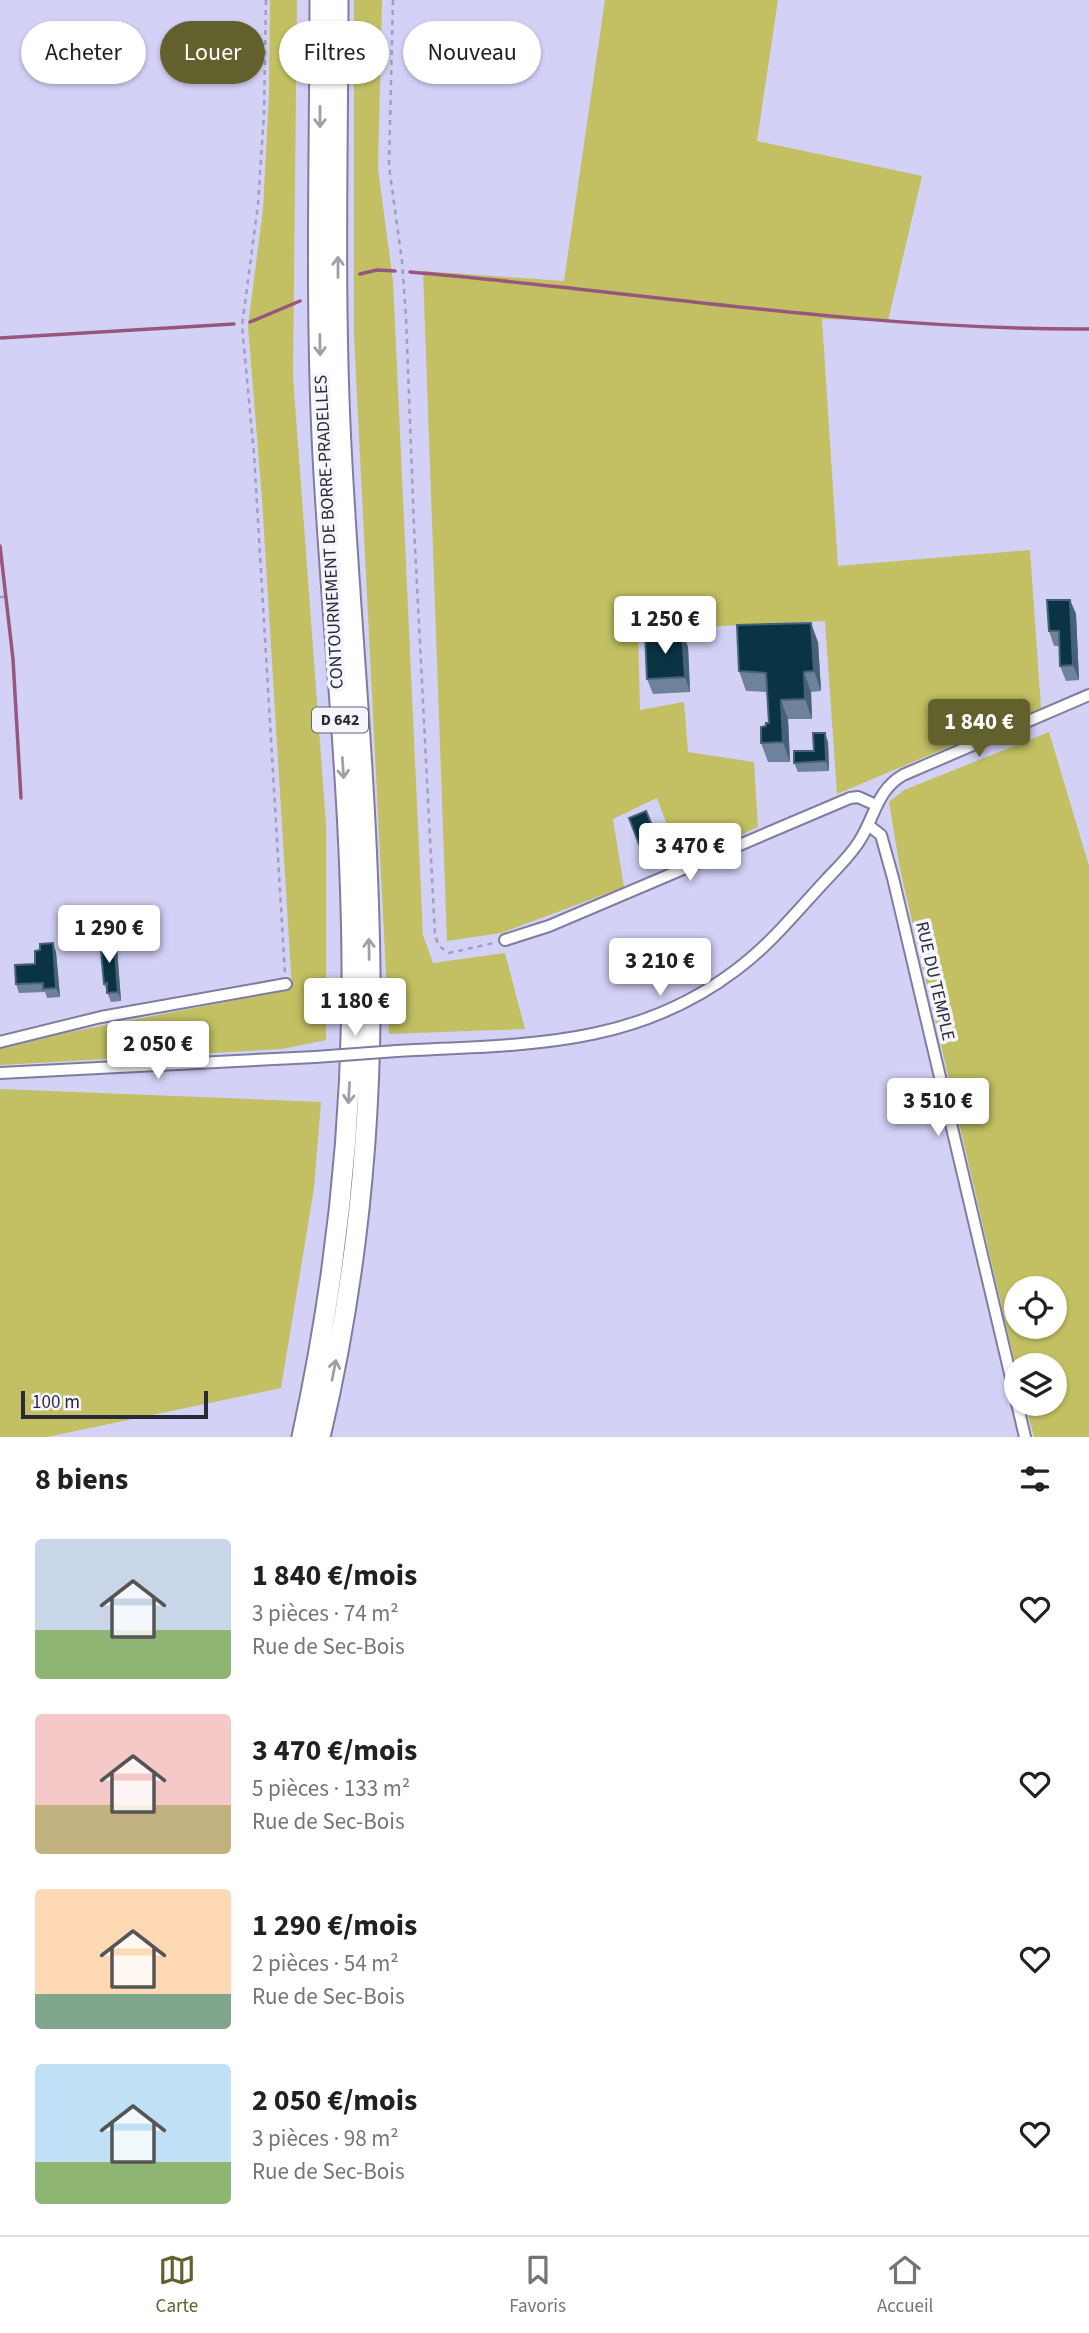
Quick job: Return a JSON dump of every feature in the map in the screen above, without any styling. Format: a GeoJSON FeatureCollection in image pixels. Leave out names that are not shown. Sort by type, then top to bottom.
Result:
{"type":"FeatureCollection","features":[{"type":"Feature","properties":{"kind":"highway","name":"CONTOURNEMENT DE BORRE-PRADELLES"},"geometry":{"type":"LineString","coordinates":[[302,1437],[335,1250],[347,1131],[352,1010],[349,864],[321,390],[320,0]]}},
{"type":"Feature","properties":{"kind":"highway","name":"D 642"},"geometry":{"type":"LineString","coordinates":[[320,1437],[341,1330],[357,1223],[365,1138],[370,970],[366,848],[339,398],[338,0]]}},
{"type":"Feature","properties":{"kind":"street"},"geometry":{"type":"LineString","coordinates":[[0,1073],[573,1039],[621,1029],[667,1012],[715,986],[756,954],[845,860],[868,825],[884,790],[902,775],[1089,695]]}},
{"type":"Feature","properties":{"kind":"street"},"geometry":{"type":"LineString","coordinates":[[505,940],[561,921],[849,798],[858,797],[876,805]]}},
{"type":"Feature","properties":{"kind":"street","name":"RUE DU TEMPLE"},"geometry":{"type":"LineString","coordinates":[[868,825],[881,835],[893,878],[1025,1437]]}},
{"type":"Feature","properties":{"kind":"street"},"geometry":{"type":"LineString","coordinates":[[0,1042],[102,1017],[286,984]]}},
{"type":"Feature","properties":{"kind":"path"},"geometry":{"type":"LineString","coordinates":[[266,0],[264,114],[258,204],[242,326],[254,454],[286,984]]}},
{"type":"Feature","properties":{"kind":"path"},"geometry":{"type":"LineString","coordinates":[[393,0],[389,166],[402,261],[406,317],[435,936],[439,946],[449,953],[459,953],[505,940]]}},
{"type":"Feature","properties":{"kind":"shaded area"},"geometry":{"type":"Polygon","coordinates":[[[270,0],[297,0],[297,21],[279,21],[279,84],[296,84],[293,376],[326,825],[326,1040],[282,1049],[0,1065],[0,1049],[65,1033],[292,989],[262,499],[248,326],[263,209],[269,95],[270,0]]]}},
{"type":"Feature","properties":{"kind":"shaded area"},"geometry":{"type":"Polygon","coordinates":[[[354,0],[382,0],[382,21],[354,21],[354,0]]]}},
{"type":"Feature","properties":{"kind":"shaded area"},"geometry":{"type":"Polygon","coordinates":[[[605,0],[778,0],[757,141],[922,176],[888,321],[822,319],[838,566],[1030,550],[1041,708],[837,794],[825,621],[638,630],[640,710],[684,702],[688,752],[754,762],[758,827],[681,862],[657,798],[613,819],[624,887],[501,933],[447,941],[423,271],[564,281],[605,0]]]}},
{"type":"Feature","properties":{"kind":"shaded area"},"geometry":{"type":"Polygon","coordinates":[[[354,84],[380,84],[378,169],[393,281],[423,935],[433,963],[505,953],[525,1029],[389,1034],[354,336],[354,84]]]}},
{"type":"Feature","properties":{"kind":"shaded area"},"geometry":{"type":"Polygon","coordinates":[[[1049,732],[1089,866],[1089,1437],[1034,1437],[1028,1416],[1067,1416],[1067,1353],[1013,1353],[1009,1339],[1067,1339],[1067,1276],[1004,1276],[1004,1316],[900,869],[889,802],[904,790],[1049,732]]]}},
{"type":"Feature","properties":{"kind":"shaded area"},"geometry":{"type":"Polygon","coordinates":[[[0,1089],[321,1102],[314,1188],[281,1388],[47,1437],[0,1437],[0,1089]]]}},
{"type":"Feature","properties":{"kind":"building"},"geometry":{"type":"Polygon","coordinates":[[[1047,600],[1070,600],[1073,665],[1060,666],[1059,631],[1049,631],[1047,600]]]}},
{"type":"Feature","properties":{"kind":"building"},"geometry":{"type":"Polygon","coordinates":[[[811,623],[814,671],[804,672],[805,699],[781,700],[783,742],[761,743],[761,727],[769,723],[766,673],[739,671],[737,625],[811,623]]]}},
{"type":"Feature","properties":{"kind":"building"},"geometry":{"type":"Polygon","coordinates":[[[682,632],[685,677],[647,679],[645,634],[682,632]]]}},
{"type":"Feature","properties":{"kind":"building"},"geometry":{"type":"Polygon","coordinates":[[[813,733],[825,733],[826,761],[794,763],[794,751],[814,751],[813,733]]]}},
{"type":"Feature","properties":{"kind":"building"},"geometry":{"type":"Polygon","coordinates":[[[646,811],[654,830],[650,832],[653,838],[639,844],[629,818],[646,811]]]}},
{"type":"Feature","properties":{"kind":"building"},"geometry":{"type":"Polygon","coordinates":[[[114,939],[118,992],[107,993],[100,940],[114,939]]]}},
{"type":"Feature","properties":{"kind":"building"},"geometry":{"type":"Polygon","coordinates":[[[53,943],[56,988],[43,989],[43,983],[16,984],[15,965],[35,964],[35,951],[40,950],[40,944],[53,943]]]}},
{"type":"Feature","properties":{"kind":"waterway"},"geometry":{"type":"LineString","coordinates":[[360,274],[377,270],[395,271]]}},
{"type":"Feature","properties":{"kind":"waterway"},"geometry":{"type":"LineString","coordinates":[[410,272],[834,316],[1004,328],[1089,329]]}},
{"type":"Feature","properties":{"kind":"waterway"},"geometry":{"type":"LineString","coordinates":[[250,322],[300,301]]}},
{"type":"Feature","properties":{"kind":"waterway"},"geometry":{"type":"LineString","coordinates":[[0,338],[234,324]]}},
{"type":"Feature","properties":{"kind":"waterway"},"geometry":{"type":"LineString","coordinates":[[0,546],[13,659],[21,798]]}}]}
